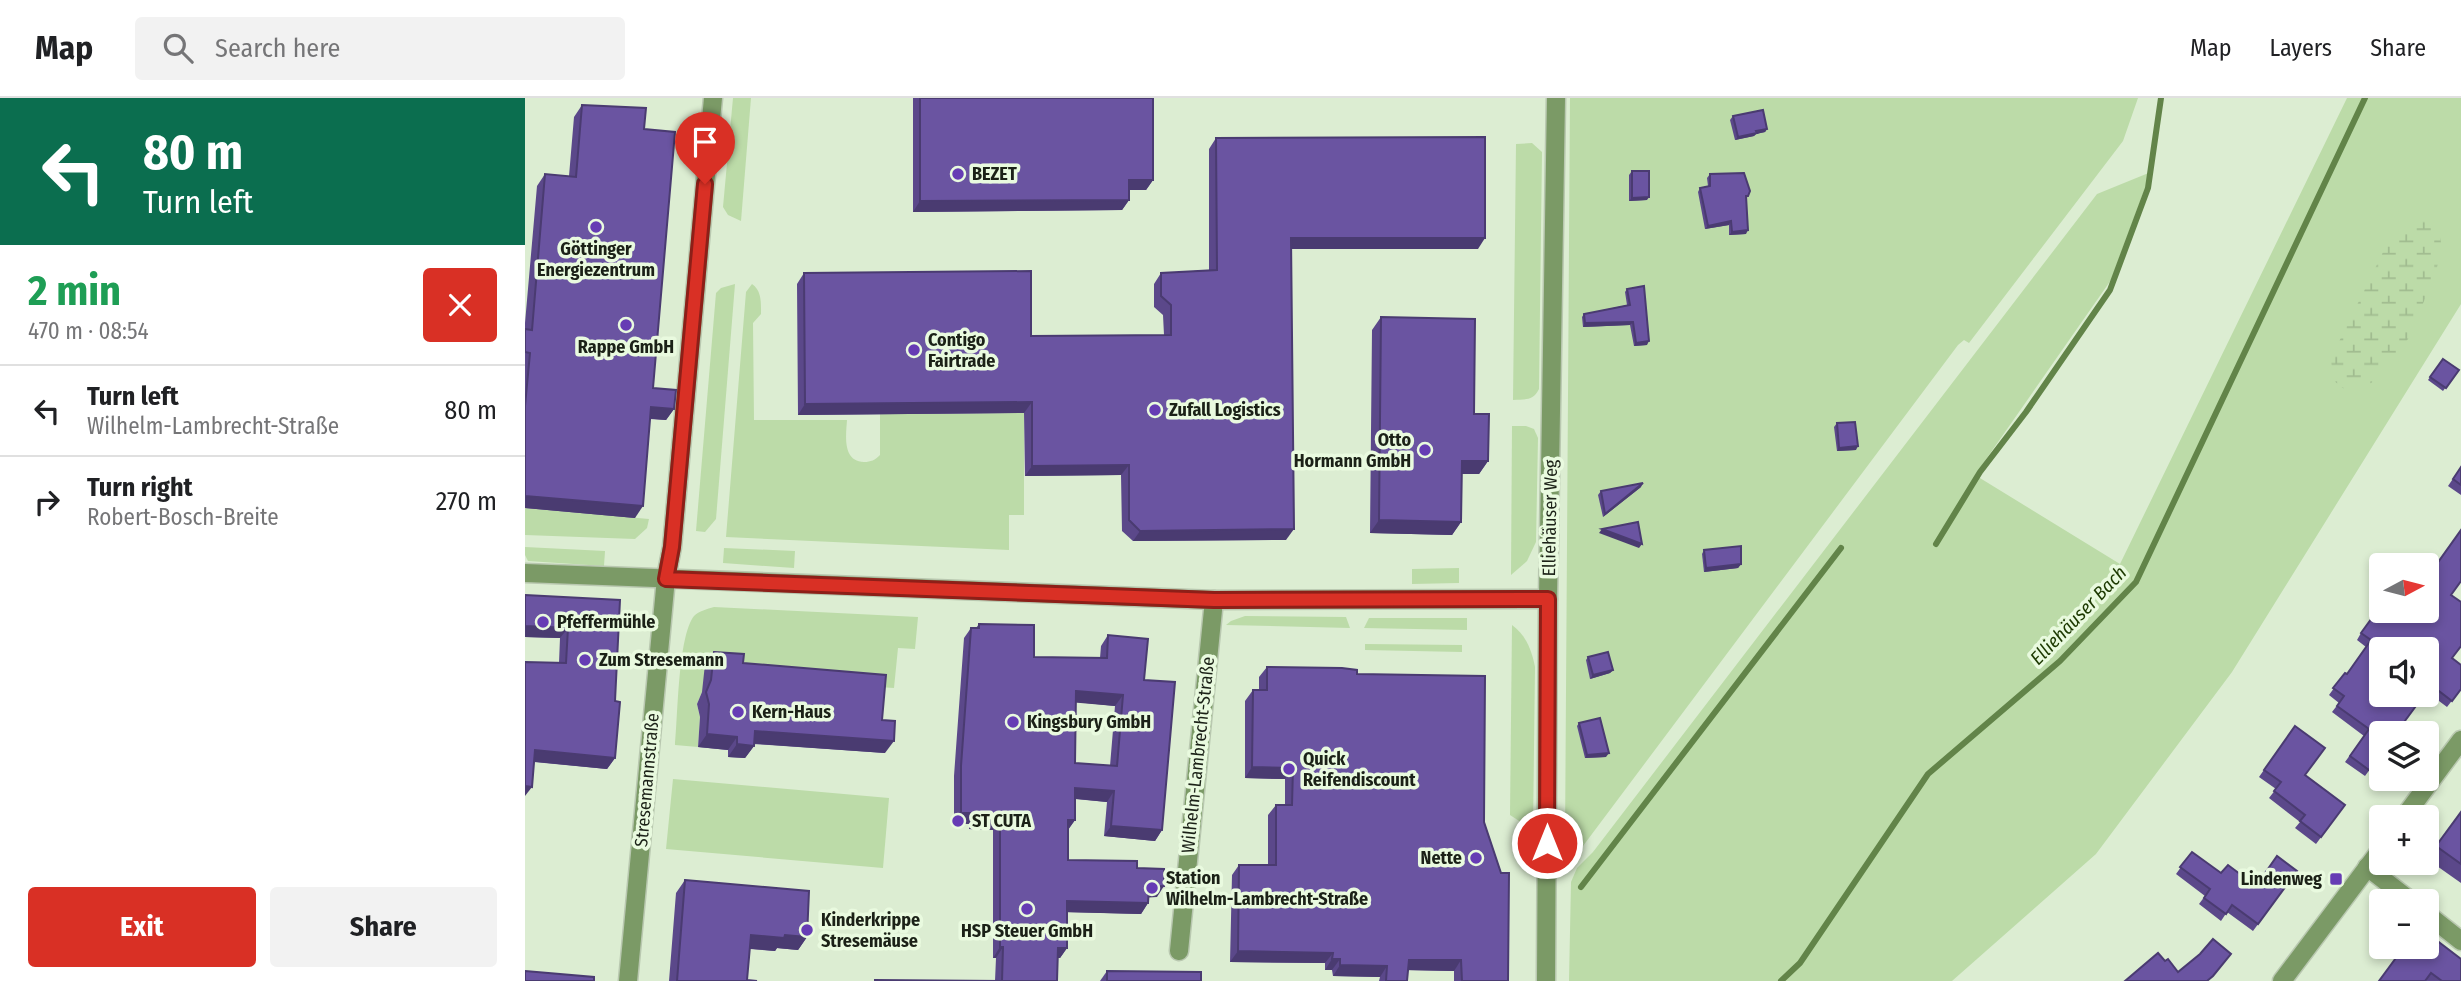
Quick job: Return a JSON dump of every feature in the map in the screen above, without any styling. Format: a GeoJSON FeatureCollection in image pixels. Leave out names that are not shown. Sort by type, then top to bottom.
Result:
{"type":"FeatureCollection","features":[{"type":"Feature","properties":{"kind":"street","name":"Stresemannstraße"},"geometry":{"type":"LineString","coordinates":[[628,981],[666,579],[672,547],[713,98]]}},
{"type":"Feature","properties":{"kind":"street","name":"Elliehäuser Weg"},"geometry":{"type":"LineString","coordinates":[[1546,981],[1548,599],[1556,98]]}},
{"type":"Feature","properties":{"kind":"street"},"geometry":{"type":"LineString","coordinates":[[525,573],[1214,600],[1548,599]]}},
{"type":"Feature","properties":{"kind":"street","name":"Wilhelm-Lambrecht-Straße"},"geometry":{"type":"LineString","coordinates":[[1179,951],[1214,600]]}},
{"type":"Feature","properties":{"kind":"street"},"geometry":{"type":"LineString","coordinates":[[2413,805],[2461,740]]}},
{"type":"Feature","properties":{"kind":"street"},"geometry":{"type":"LineString","coordinates":[[2282,981],[2369,864]]}},
{"type":"Feature","properties":{"kind":"street"},"geometry":{"type":"LineString","coordinates":[[2367,867],[2395,889]]}},
{"type":"Feature","properties":{"kind":"street"},"geometry":{"type":"LineString","coordinates":[[2439,924],[2461,941]]}},
{"type":"Feature","properties":{"kind":"green space"},"geometry":{"type":"Polygon","coordinates":[[[733,98],[751,98],[741,221],[728,215],[723,207],[733,98]]]}},
{"type":"Feature","properties":{"kind":"green space"},"geometry":{"type":"Polygon","coordinates":[[[1570,98],[2138,98],[2123,141],[1969,343],[1964,340],[1958,345],[1583,846],[1565,841],[1570,98]]]}},
{"type":"Feature","properties":{"kind":"green space"},"geometry":{"type":"Polygon","coordinates":[[[2347,98],[2461,98],[2461,304],[2232,672],[2096,854],[1952,981],[1569,981],[1571,882],[1577,868],[1593,852],[2097,194],[2151,172],[2111,280],[1975,475],[2120,564],[2347,98]]]}},
{"type":"Feature","properties":{"kind":"green space"},"geometry":{"type":"Polygon","coordinates":[[[1532,143],[1542,152],[1539,389],[1532,397],[1513,400],[1516,144],[1532,143]]]}},
{"type":"Feature","properties":{"kind":"green space"},"geometry":{"type":"Polygon","coordinates":[[[2429,219],[2438,227],[2442,248],[2435,275],[2408,339],[2375,381],[2349,393],[2333,380],[2331,358],[2388,242],[2414,222],[2429,219]]]}},
{"type":"Feature","properties":{"kind":"green space"},"geometry":{"type":"Polygon","coordinates":[[[735,284],[716,519],[705,532],[696,531],[716,293],[721,288],[735,284]]]}},
{"type":"Feature","properties":{"kind":"green space"},"geometry":{"type":"Polygon","coordinates":[[[752,284],[759,294],[761,306],[761,314],[753,323],[754,420],[847,420],[846,440],[849,452],[857,461],[864,462],[880,455],[880,414],[1024,413],[1024,515],[1009,515],[1009,550],[726,537],[746,292],[752,284]]]}},
{"type":"Feature","properties":{"kind":"green space"},"geometry":{"type":"Polygon","coordinates":[[[1512,426],[1534,429],[1538,438],[1536,542],[1527,561],[1511,575],[1512,426]]]}},
{"type":"Feature","properties":{"kind":"green space"},"geometry":{"type":"Polygon","coordinates":[[[525,508],[649,519],[647,528],[635,539],[525,535],[525,508]]]}},
{"type":"Feature","properties":{"kind":"green space"},"geometry":{"type":"Polygon","coordinates":[[[525,547],[605,551],[604,566],[528,561],[525,547]]]}},
{"type":"Feature","properties":{"kind":"green space"},"geometry":{"type":"Polygon","coordinates":[[[724,548],[795,551],[794,568],[723,563],[724,548]]]}},
{"type":"Feature","properties":{"kind":"green space"},"geometry":{"type":"Polygon","coordinates":[[[1459,568],[1459,583],[1412,584],[1412,569],[1459,568]]]}},
{"type":"Feature","properties":{"kind":"green space"},"geometry":{"type":"Polygon","coordinates":[[[714,607],[918,617],[915,649],[898,648],[894,688],[702,692],[697,704],[700,717],[698,747],[675,745],[682,658],[689,626],[696,614],[714,607]]]}},
{"type":"Feature","properties":{"kind":"green space"},"geometry":{"type":"Polygon","coordinates":[[[1245,616],[1346,617],[1350,628],[1226,625],[1245,616]]]}},
{"type":"Feature","properties":{"kind":"green space"},"geometry":{"type":"Polygon","coordinates":[[[1369,618],[1467,618],[1467,630],[1364,628],[1369,618]]]}},
{"type":"Feature","properties":{"kind":"green space"},"geometry":{"type":"Polygon","coordinates":[[[1512,625],[1528,644],[1535,667],[1533,830],[1510,815],[1512,625]]]}},
{"type":"Feature","properties":{"kind":"green space"},"geometry":{"type":"Polygon","coordinates":[[[1365,644],[1462,645],[1462,652],[1365,650],[1365,644]]]}},
{"type":"Feature","properties":{"kind":"green space"},"geometry":{"type":"Polygon","coordinates":[[[673,779],[889,798],[883,868],[666,849],[673,779]]]}},
{"type":"Feature","properties":{"kind":"building"},"geometry":{"type":"Polygon","coordinates":[[[920,98],[1153,98],[1153,180],[1129,180],[1129,200],[920,201],[920,98]]]}},
{"type":"Feature","properties":{"kind":"building"},"geometry":{"type":"Polygon","coordinates":[[[582,105],[646,108],[644,129],[675,132],[653,388],[676,390],[674,409],[651,407],[643,506],[525,496],[525,406],[530,353],[525,352],[525,329],[532,330],[545,174],[576,177],[582,105]]]}},
{"type":"Feature","properties":{"kind":"building"},"geometry":{"type":"Polygon","coordinates":[[[1763,110],[1767,129],[1738,137],[1733,116],[1763,110]]]}},
{"type":"Feature","properties":{"kind":"building"},"geometry":{"type":"Polygon","coordinates":[[[1485,137],[1485,238],[1291,238],[1294,529],[1140,531],[1129,520],[1129,465],[1032,466],[1032,402],[805,404],[804,273],[1031,271],[1031,336],[1171,335],[1171,305],[1161,296],[1161,273],[1217,270],[1216,138],[1485,137]]]}},
{"type":"Feature","properties":{"kind":"building"},"geometry":{"type":"Polygon","coordinates":[[[1632,171],[1649,171],[1649,197],[1632,198],[1632,171]]]}},
{"type":"Feature","properties":{"kind":"building"},"geometry":{"type":"Polygon","coordinates":[[[1744,173],[1750,191],[1746,196],[1748,230],[1732,232],[1731,221],[1708,226],[1700,188],[1710,186],[1710,174],[1744,173]]]}},
{"type":"Feature","properties":{"kind":"building"},"geometry":{"type":"Polygon","coordinates":[[[1644,286],[1649,341],[1636,343],[1633,322],[1585,323],[1584,314],[1630,305],[1627,289],[1644,286]]]}},
{"type":"Feature","properties":{"kind":"building","name":"Otto Hormann GmbH"},"geometry":{"type":"Polygon","coordinates":[[[1381,317],[1475,319],[1474,414],[1489,414],[1488,461],[1462,461],[1461,522],[1379,520],[1381,317]]]}},
{"type":"Feature","properties":{"kind":"building"},"geometry":{"type":"Polygon","coordinates":[[[2443,359],[2459,370],[2446,388],[2430,377],[2443,359]]]}},
{"type":"Feature","properties":{"kind":"building"},"geometry":{"type":"Polygon","coordinates":[[[1855,422],[1858,446],[1839,448],[1837,423],[1855,422]]]}},
{"type":"Feature","properties":{"kind":"building"},"geometry":{"type":"Polygon","coordinates":[[[2461,467],[2461,485],[2453,479],[2461,467]]]}},
{"type":"Feature","properties":{"kind":"building"},"geometry":{"type":"Polygon","coordinates":[[[1643,483],[1605,514],[1601,491],[1643,483]]]}},
{"type":"Feature","properties":{"kind":"building"},"geometry":{"type":"Polygon","coordinates":[[[1638,522],[1642,544],[1602,529],[1638,522]]]}},
{"type":"Feature","properties":{"kind":"building"},"geometry":{"type":"Polygon","coordinates":[[[2461,530],[2461,581],[2451,595],[2461,602],[2461,646],[2452,658],[2461,665],[2461,689],[2452,701],[2439,691],[2439,637],[2369,639],[2361,633],[2369,622],[2439,623],[2439,561],[2461,530]]]}},
{"type":"Feature","properties":{"kind":"building"},"geometry":{"type":"Polygon","coordinates":[[[1741,546],[1741,564],[1706,568],[1704,550],[1741,546]]]}},
{"type":"Feature","properties":{"kind":"building"},"geometry":{"type":"Polygon","coordinates":[[[525,595],[620,600],[615,701],[620,702],[615,758],[535,750],[532,787],[525,786],[525,662],[566,663],[568,628],[525,626],[525,595]]]}},
{"type":"Feature","properties":{"kind":"building"},"geometry":{"type":"Polygon","coordinates":[[[979,624],[1034,625],[1034,657],[1107,658],[1108,635],[1148,639],[1144,680],[1175,682],[1162,830],[1111,826],[1114,791],[1075,788],[1075,820],[1068,820],[1068,860],[1137,861],[1137,868],[1164,869],[1164,886],[1149,887],[1148,903],[1067,901],[1067,948],[1058,948],[1057,981],[1002,981],[1000,819],[976,819],[976,813],[961,813],[961,766],[971,628],[979,628],[979,624]],[[1076,691],[1075,763],[1117,766],[1123,695],[1076,691]]]}},
{"type":"Feature","properties":{"kind":"building"},"geometry":{"type":"Polygon","coordinates":[[[2369,643],[2369,707],[2415,707],[2405,721],[2369,721],[2369,729],[2337,706],[2344,696],[2333,688],[2345,673],[2347,674],[2369,643]]]}},
{"type":"Feature","properties":{"kind":"building"},"geometry":{"type":"Polygon","coordinates":[[[714,652],[744,654],[743,663],[886,675],[882,720],[895,721],[894,741],[755,731],[754,746],[737,744],[737,737],[707,734],[709,704],[706,692],[711,680],[714,652]]]}},
{"type":"Feature","properties":{"kind":"building"},"geometry":{"type":"Polygon","coordinates":[[[1608,652],[1613,670],[1593,675],[1588,657],[1608,652]]]}},
{"type":"Feature","properties":{"kind":"building"},"geometry":{"type":"Polygon","coordinates":[[[1267,667],[1342,668],[1357,670],[1357,674],[1485,676],[1484,822],[1501,873],[1509,873],[1508,981],[1462,981],[1461,960],[1409,960],[1407,981],[1386,981],[1387,966],[1340,965],[1340,959],[1332,959],[1333,953],[1238,951],[1239,865],[1276,865],[1276,805],[1292,805],[1293,768],[1252,767],[1253,690],[1267,690],[1267,667]]]}},
{"type":"Feature","properties":{"kind":"building"},"geometry":{"type":"Polygon","coordinates":[[[1600,718],[1609,753],[1587,755],[1579,723],[1600,718]]]}},
{"type":"Feature","properties":{"kind":"building"},"geometry":{"type":"Polygon","coordinates":[[[2295,726],[2325,748],[2305,775],[2345,805],[2321,837],[2300,821],[2305,815],[2274,791],[2281,782],[2264,770],[2295,726]]]}},
{"type":"Feature","properties":{"kind":"building"},"geometry":{"type":"Polygon","coordinates":[[[2369,729],[2369,770],[2350,756],[2369,729]]]}},
{"type":"Feature","properties":{"kind":"building"},"geometry":{"type":"Polygon","coordinates":[[[2461,812],[2461,864],[2439,848],[2439,842],[2461,812]]]}},
{"type":"Feature","properties":{"kind":"building"},"geometry":{"type":"Polygon","coordinates":[[[2192,852],[2221,873],[2228,865],[2256,886],[2277,856],[2297,871],[2258,924],[2232,905],[2226,914],[2204,898],[2210,889],[2180,867],[2192,852]]]}},
{"type":"Feature","properties":{"kind":"building"},"geometry":{"type":"Polygon","coordinates":[[[685,880],[809,891],[807,937],[751,935],[747,980],[757,981],[677,981],[685,880]]]}},
{"type":"Feature","properties":{"kind":"building"},"geometry":{"type":"Polygon","coordinates":[[[2213,939],[2231,954],[2207,981],[2125,981],[2158,953],[2165,961],[2168,959],[2178,972],[2213,939]]]}},
{"type":"Feature","properties":{"kind":"building"},"geometry":{"type":"Polygon","coordinates":[[[2439,942],[2461,959],[2461,981],[2442,981],[2431,973],[2425,981],[2379,981],[2395,959],[2439,959],[2439,942]]]}},
{"type":"Feature","properties":{"kind":"building"},"geometry":{"type":"Polygon","coordinates":[[[525,971],[594,977],[594,981],[525,981],[525,971]]]}},
{"type":"Feature","properties":{"kind":"building"},"geometry":{"type":"Polygon","coordinates":[[[1107,971],[1201,972],[1201,981],[1107,981],[1107,971]]]}},
{"type":"Feature","properties":{"kind":"building"},"geometry":{"type":"Polygon","coordinates":[[[875,980],[1002,981],[875,981],[875,980]]]}},
{"type":"Feature","properties":{"kind":"waterway"},"geometry":{"type":"LineString","coordinates":[[1936,544],[1980,472],[2026,412],[2110,290],[2148,188],[2161,98]]}},
{"type":"Feature","properties":{"kind":"waterway","name":"Elliehäuser Bach"},"geometry":{"type":"LineString","coordinates":[[1781,981],[1800,963],[1928,774],[2060,661],[2136,582],[2365,98]]}},
{"type":"Feature","properties":{"kind":"waterway"},"geometry":{"type":"LineString","coordinates":[[1581,887],[1841,548]]}},
{"type":"Feature","properties":{"kind":"place","name":"BEZET"},"geometry":{"type":"Point","coordinates":[958,174]}},
{"type":"Feature","properties":{"kind":"place","name":"Göttinger Energiezentrum"},"geometry":{"type":"Point","coordinates":[596,227]}},
{"type":"Feature","properties":{"kind":"place","name":"Rappe GmbH"},"geometry":{"type":"Point","coordinates":[626,325]}},
{"type":"Feature","properties":{"kind":"place","name":"Contigo Fairtrade"},"geometry":{"type":"Point","coordinates":[914,350]}},
{"type":"Feature","properties":{"kind":"place","name":"Zufall Logistics"},"geometry":{"type":"Point","coordinates":[1155,410]}},
{"type":"Feature","properties":{"kind":"place","name":"Otto Hormann GmbH"},"geometry":{"type":"Point","coordinates":[1425,450]}},
{"type":"Feature","properties":{"kind":"place","name":"Pfeffermühle"},"geometry":{"type":"Point","coordinates":[543,622]}},
{"type":"Feature","properties":{"kind":"place","name":"Zum Stresemann"},"geometry":{"type":"Point","coordinates":[585,660]}},
{"type":"Feature","properties":{"kind":"place","name":"Kern-Haus"},"geometry":{"type":"Point","coordinates":[738,712]}},
{"type":"Feature","properties":{"kind":"place","name":"Kingsbury GmbH"},"geometry":{"type":"Point","coordinates":[1013,722]}},
{"type":"Feature","properties":{"kind":"place","name":"Quick Reifendiscount"},"geometry":{"type":"Point","coordinates":[1289,769]}},
{"type":"Feature","properties":{"kind":"place","name":"ST CUTA"},"geometry":{"type":"Point","coordinates":[958,821]}},
{"type":"Feature","properties":{"kind":"place","name":"Nette"},"geometry":{"type":"Point","coordinates":[1476,858]}},
{"type":"Feature","properties":{"kind":"place","name":"Lindenweg"},"geometry":{"type":"Point","coordinates":[2336,879]}},
{"type":"Feature","properties":{"kind":"place","name":"Station Wilhelm-Lambrecht-Straße"},"geometry":{"type":"Point","coordinates":[1152,888]}},
{"type":"Feature","properties":{"kind":"place","name":"HSP Steuer GmbH"},"geometry":{"type":"Point","coordinates":[1027,909]}},
{"type":"Feature","properties":{"kind":"place","name":"Kinderkrippe Stresemäuse"},"geometry":{"type":"Point","coordinates":[807,930]}},
{"type":"Feature","properties":{"kind":"route"},"geometry":{"type":"LineString","coordinates":[[705,184],[672,547],[666,579],[1214,600],[1548,599],[1547,843]]}}]}
